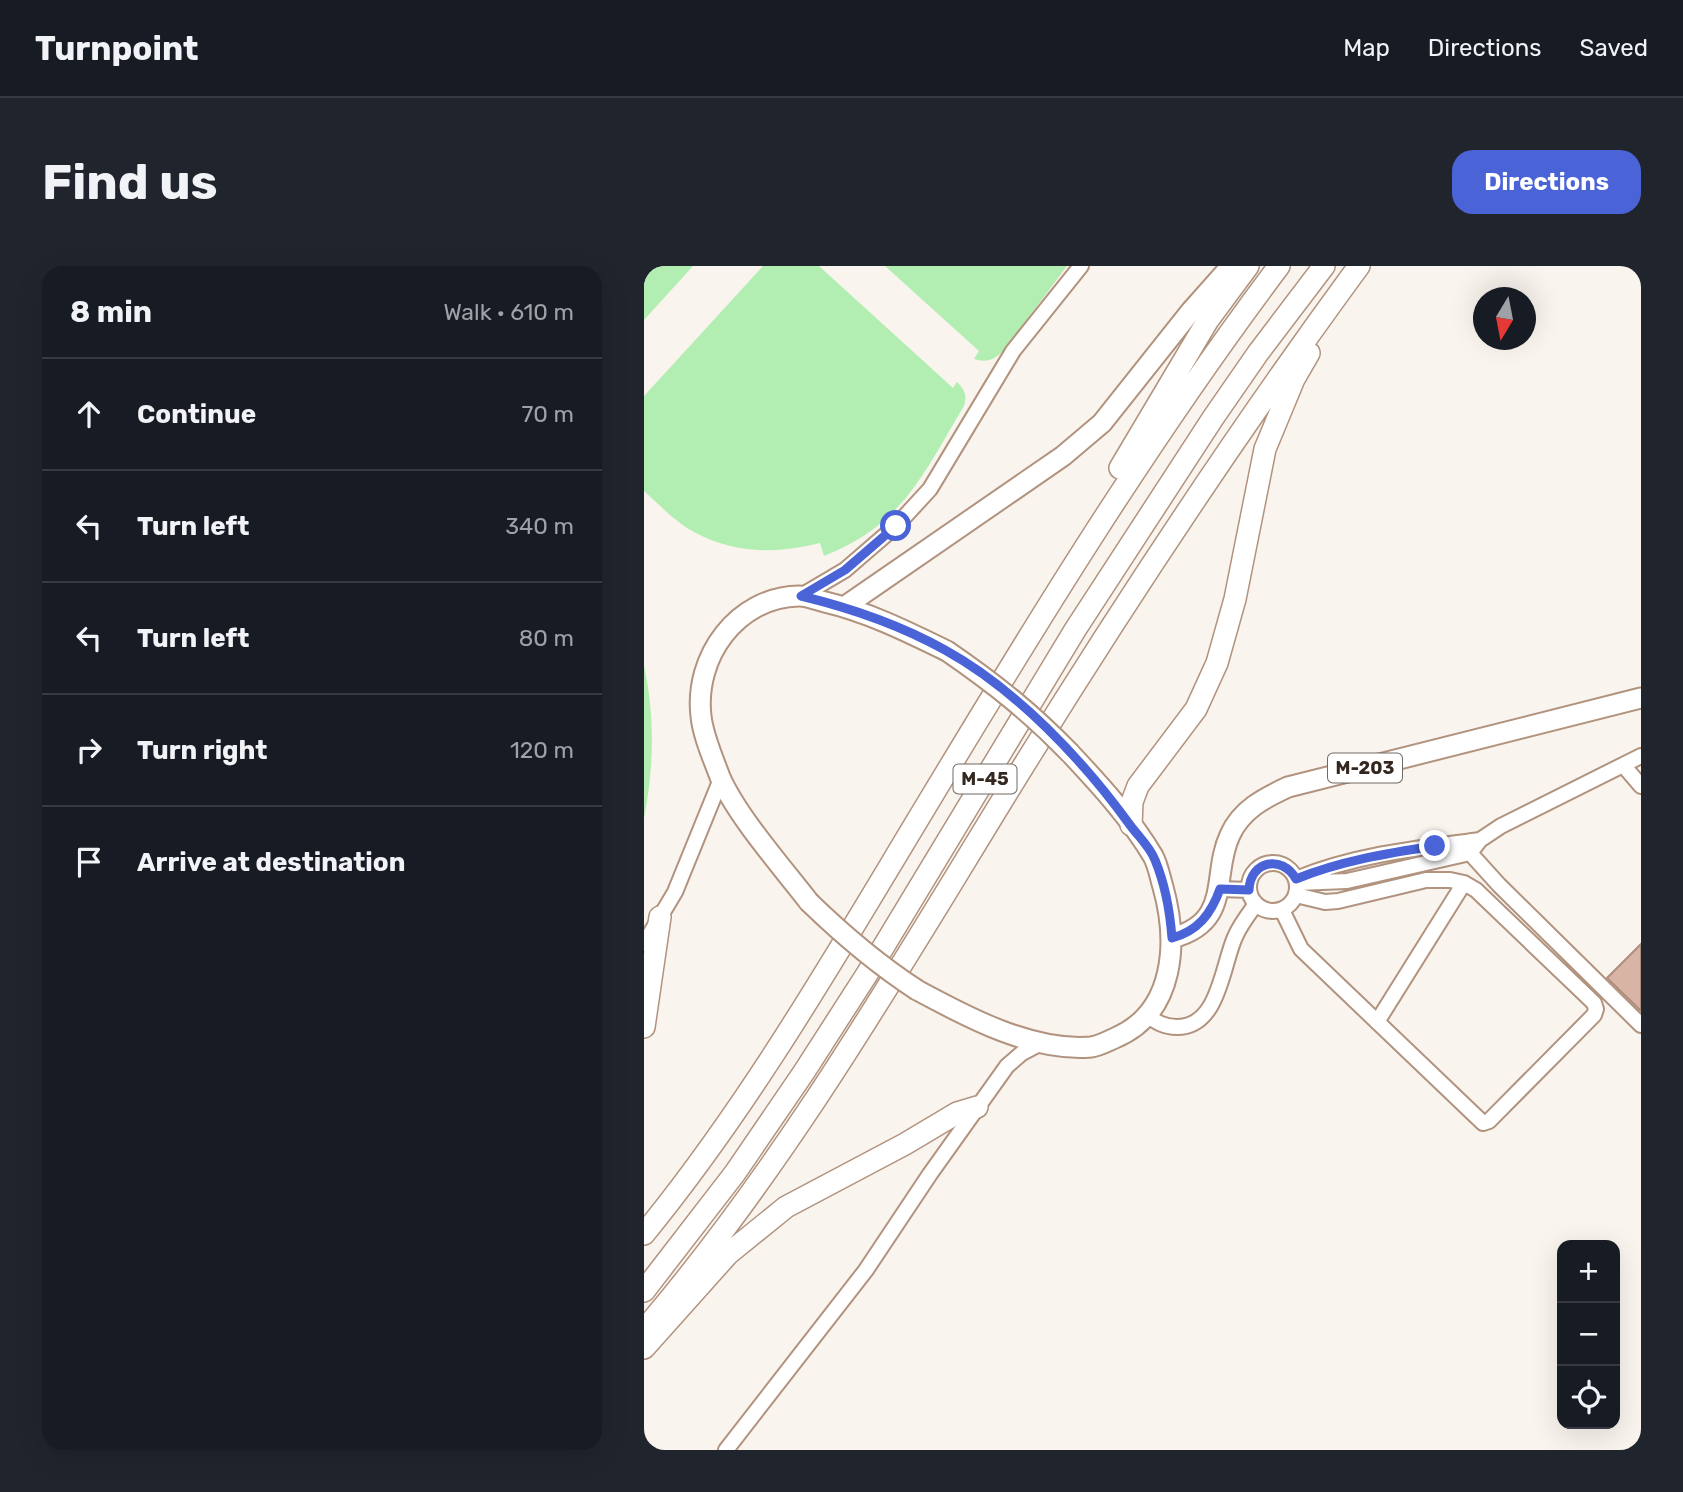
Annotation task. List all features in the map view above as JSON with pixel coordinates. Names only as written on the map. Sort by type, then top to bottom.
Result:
[{"type":"highway","points":[[1042,613],[1166,388],[1208,320],[1248,266]]},
{"type":"highway","name":"M-45","points":[[644,1234],[706,1152],[773,1055],[838,953],[1042,613],[1142,458],[1229,332],[1279,266]]},
{"type":"highway","name":"M-45","points":[[644,1291],[735,1173],[804,1072],[867,974],[1075,630],[1173,478],[1258,353],[1325,266]]},
{"type":"highway","points":[[1173,478],[1359,266]]},
{"type":"highway","points":[[644,1330],[713,1246],[825,1083],[888,987],[1107,631],[1281,371],[1359,266]]},
{"type":"highway","points":[[1130,825],[1132,802],[1138,786],[1196,709],[1217,663],[1235,599],[1265,449],[1278,414],[1294,379],[1315,344],[1369,266]]},
{"type":"highway","points":[[644,1027],[660,917]]},
{"type":"highway","points":[[644,1348],[728,1254],[786,1207],[905,1144],[957,1113],[977,1107]]},
{"type":"main road","points":[[844,607],[1063,456],[1102,423],[1191,311],[1231,266]]},
{"type":"main road","points":[[801,596],[844,607],[909,632],[947,651],[991,681],[1033,715],[1070,753],[1110,797],[1155,858],[1170,914],[1170,967],[1160,997],[1147,1015],[1129,1032],[1094,1047],[1065,1047],[1041,1043],[964,1015],[916,990],[879,965],[809,902],[741,811],[721,779],[701,717],[701,687],[711,652],[732,624],[757,605],[801,596]]},
{"type":"main road","name":"M-203","points":[[1172,938],[1183,935],[1203,920],[1211,910],[1220,889],[1225,851],[1237,823],[1247,811],[1265,798],[1288,787],[1641,698]]},
{"type":"street","points":[[801,596],[845,570],[896,526],[930,489],[1013,351],[1081,266]]},
{"type":"street","points":[[1296,886],[1347,881],[1470,853],[1480,840],[1501,826],[1641,756]]},
{"type":"street","points":[[1623,765],[1641,786]]},
{"type":"street","points":[[644,944],[675,892],[721,779]]},
{"type":"street","points":[[1283,909],[1301,949],[1483,1123],[1489,1121],[1594,1015],[1595,1009],[1594,1003],[1488,900],[1464,883],[1436,879],[1325,902],[1296,886],[1286,867],[1271,863],[1252,875],[1249,890],[1255,904],[1268,911],[1283,909],[1293,901],[1296,886],[1317,870],[1384,854],[1480,840]]},
{"type":"street","points":[[1470,853],[1641,1025]]},
{"type":"street","points":[[1377,1022],[1464,883]]},
{"type":"street","points":[[1220,889],[1249,890]]},
{"type":"street","points":[[1147,1015],[1156,1022],[1178,1027],[1193,1024],[1205,1014],[1212,1004],[1235,938],[1255,904]]},
{"type":"street","points":[[726,1450],[866,1270],[1007,1066],[1021,1053],[1041,1043]]},
{"type":"green space","points":[[644,266],[693,266],[644,320]]},
{"type":"green space","points":[[763,266],[819,266],[953,388],[957,382],[965,393],[964,406],[908,495],[873,529],[824,556],[820,543],[772,550],[725,545],[680,523],[644,491],[644,396]]},
{"type":"green space","points":[[885,266],[1067,266],[1004,350],[994,358],[983,361],[974,359],[979,351]]},
{"type":"green space","points":[[644,665],[652,742],[644,818]]},
{"type":"building","points":[[1641,944],[1641,1011],[1607,978]]},
{"type":"route","points":[[896,526],[845,570],[801,596],[844,607],[909,632],[947,651],[991,681],[1033,715],[1110,797],[1155,858],[1170,914],[1172,938],[1196,928],[1211,910],[1220,889],[1249,890],[1252,875],[1264,865],[1271,863],[1286,867],[1296,879],[1317,870],[1358,860],[1435,846]]}]
